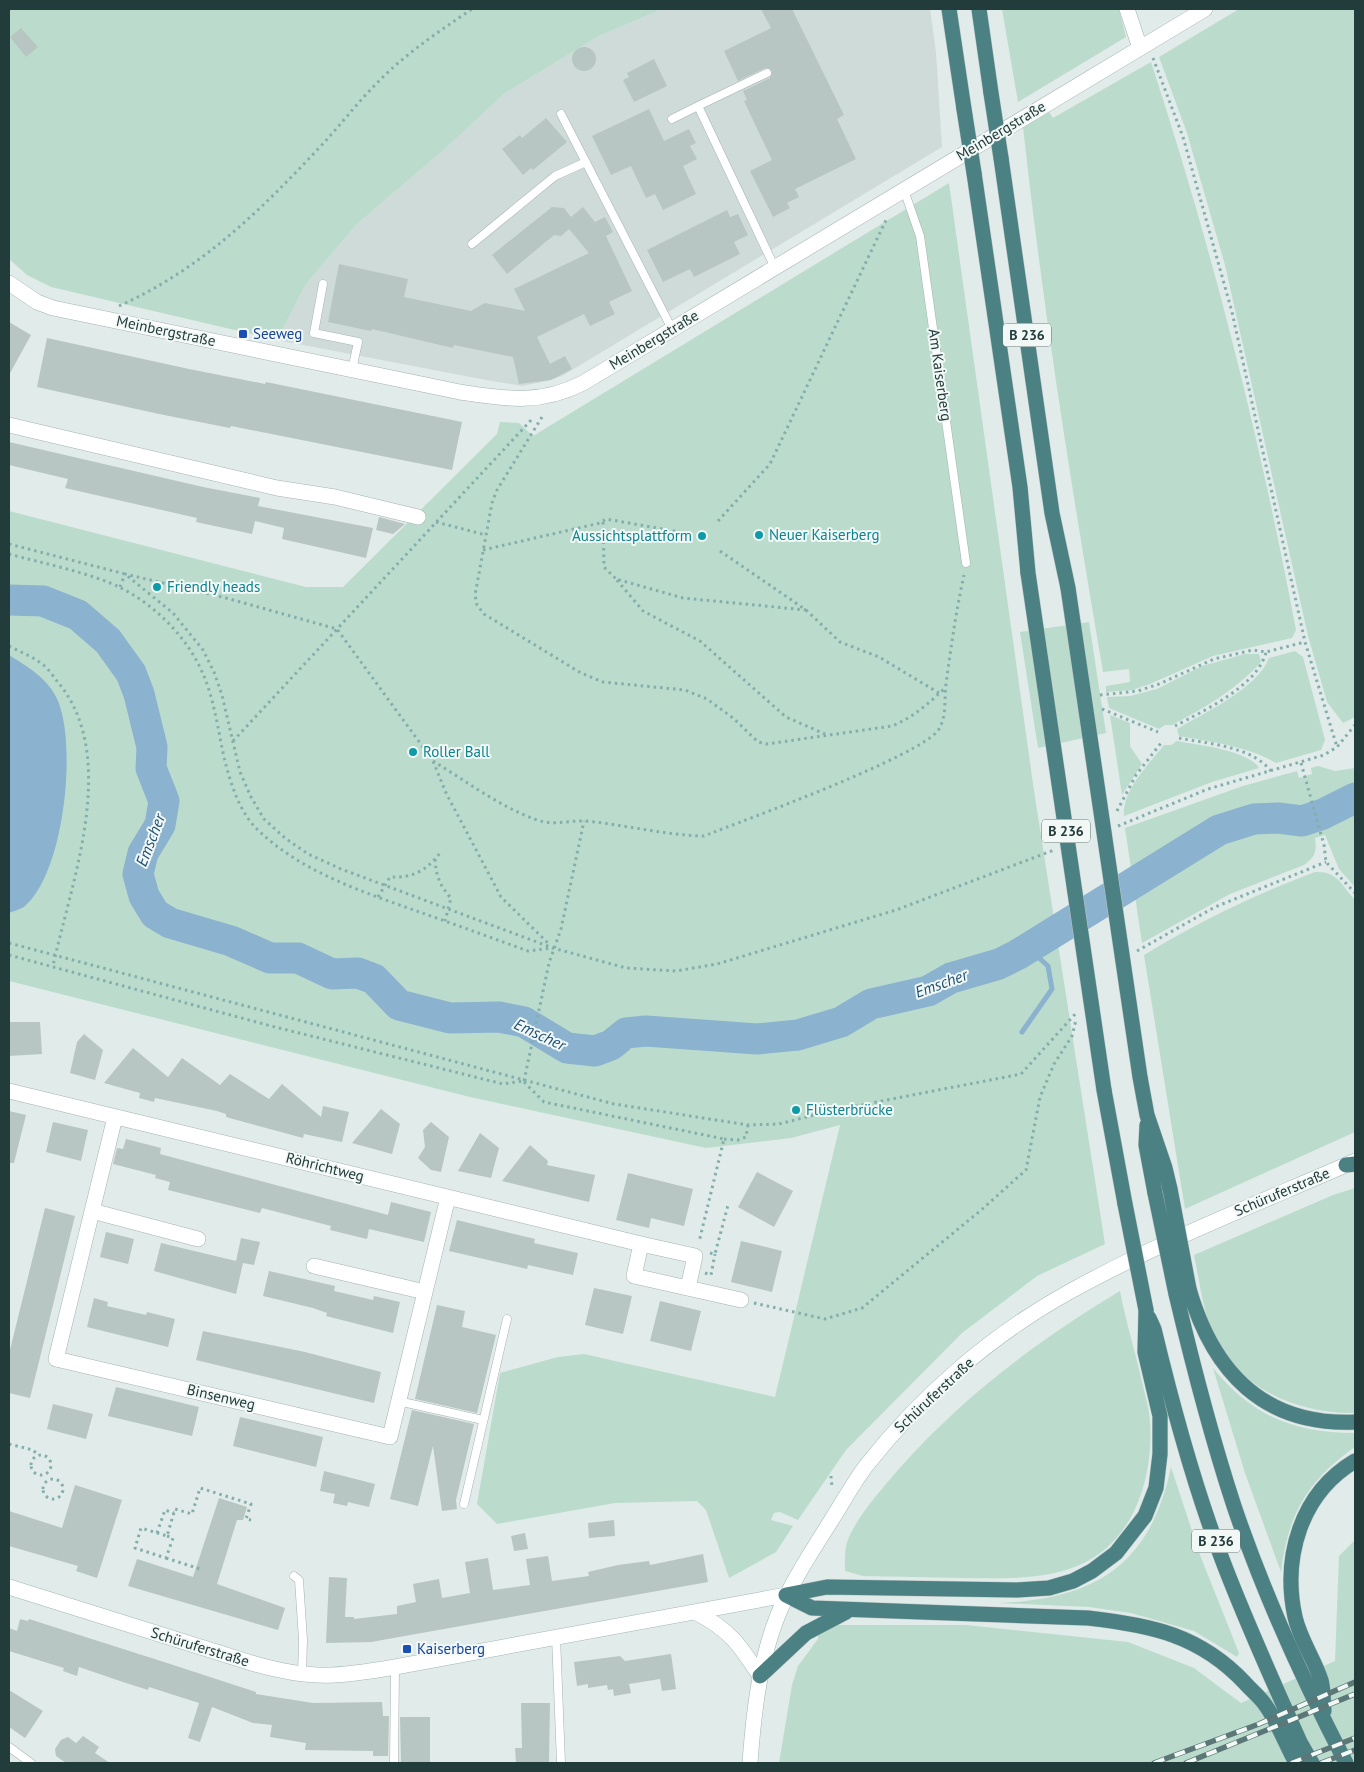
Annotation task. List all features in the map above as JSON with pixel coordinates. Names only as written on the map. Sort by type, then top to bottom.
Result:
[{"type":"highway","name":"B 236","points":[[949,9],[1020,487],[1028,573],[1104,1090],[1146,1310],[1154,1329],[1187,1453],[1218,1549],[1248,1624],[1300,1742],[1312,1763]]},
{"type":"highway","name":"B 236","points":[[979,9],[1052,513],[1068,588],[1147,1115],[1146,1144],[1155,1193],[1182,1292],[1196,1380],[1235,1508],[1276,1615],[1346,1763]]},
{"type":"highway","points":[[1147,1115],[1170,1188],[1182,1292],[1210,1343],[1236,1380],[1251,1394],[1276,1409],[1307,1418],[1355,1422]]},
{"type":"highway","points":[[786,1595],[828,1587],[1017,1590],[1049,1588],[1073,1581],[1092,1571],[1116,1553],[1145,1516],[1156,1488],[1160,1454],[1160,1416],[1145,1352],[1146,1310]]},
{"type":"highway","points":[[1325,1722],[1322,1681],[1295,1618],[1291,1591],[1292,1556],[1298,1531],[1308,1508],[1323,1487],[1342,1469],[1355,1461]]},
{"type":"highway","points":[[786,1595],[812,1608],[1088,1618],[1128,1623],[1180,1636],[1206,1650],[1230,1667],[1266,1705],[1296,1763]]},
{"type":"highway","points":[[760,1676],[806,1633],[822,1622],[849,1610]]},
{"type":"street","points":[[1127,9],[1140,48]]},
{"type":"street","name":"Meinbergstraße","points":[[9,283],[37,302],[53,308],[478,395],[520,400],[536,399],[572,389],[1205,9]]},
{"type":"street","points":[[9,425],[277,488],[335,497],[418,517]]},
{"type":"street","name":"Röhrichtweg","points":[[9,1091],[641,1244],[696,1253]]},
{"type":"street","name":"Binsenweg","points":[[116,1116],[56,1359],[390,1437],[448,1197]]},
{"type":"street","name":"Schüruferstraße","points":[[9,1587],[255,1664],[302,1675],[344,1676],[786,1595],[864,1468],[894,1433],[970,1360],[1020,1322],[1068,1292],[1196,1229],[1352,1163]]},
{"type":"street","points":[[92,1211],[198,1239]]},
{"type":"street","points":[[641,1244],[634,1276],[740,1300]]},
{"type":"street","points":[[688,1288],[696,1253]]},
{"type":"street","points":[[314,1266],[425,1292]]},
{"type":"street","points":[[750,1763],[760,1676],[773,1630],[786,1595]]},
{"type":"street","points":[[695,1612],[716,1623],[734,1638],[760,1676]]},
{"type":"lane","points":[[672,118],[767,73]]},
{"type":"lane","points":[[698,106],[775,268]]},
{"type":"lane","points":[[560,114],[672,329]]},
{"type":"lane","points":[[472,244],[555,176],[586,162]]},
{"type":"lane","name":"Am Kaiserberg","points":[[904,190],[920,236],[966,563]]},
{"type":"lane","points":[[323,284],[314,333],[358,342],[352,370]]},
{"type":"lane","points":[[464,1504],[507,1319]]},
{"type":"lane","points":[[398,1401],[483,1420]]},
{"type":"lane","points":[[294,1576],[299,1580],[303,1640],[302,1675]]},
{"type":"lane","points":[[556,1637],[561,1763]]},
{"type":"lane","points":[[394,1763],[395,1667]]},
{"type":"lane","points":[[9,1747],[31,1763]]},
{"type":"path","points":[[95,316],[148,292],[203,258],[244,225],[319,148],[377,83],[420,44],[472,9]]},
{"type":"path","points":[[1153,57],[1182,137],[1232,312],[1304,642],[1337,747]]},
{"type":"path","points":[[718,521],[770,464],[889,215]]},
{"type":"path","points":[[542,416],[497,490],[486,535],[475,595],[477,605],[484,614],[581,673],[603,682],[685,690],[707,699],[733,718],[758,742],[767,744],[892,726],[909,719],[946,687]]},
{"type":"path","points":[[522,428],[533,418]]},
{"type":"path","points":[[483,550],[602,521],[606,518],[680,532]]},
{"type":"path","points":[[602,521],[604,567],[644,611],[700,641],[786,717],[826,735]]},
{"type":"path","points":[[436,522],[486,535]]},
{"type":"path","points":[[9,544],[226,598],[337,629],[433,761],[446,793],[501,897],[552,948]]},
{"type":"path","points":[[720,551],[806,610],[840,642],[879,657],[939,693]]},
{"type":"path","points":[[9,554],[120,587],[145,602],[173,629],[191,651],[203,673],[212,697],[222,747],[236,796],[254,826],[292,857],[378,897],[528,951],[552,948]]},
{"type":"path","points":[[433,761],[494,799],[537,820],[559,824],[584,821],[677,836],[704,836],[879,765],[916,746],[939,730],[945,714],[946,687],[955,619],[966,563]]},
{"type":"path","points":[[120,587],[125,574]]},
{"type":"path","points":[[125,574],[174,613],[203,650],[222,695],[240,772],[251,797],[264,818],[285,838],[308,854],[384,886],[449,908],[552,948],[626,968],[676,971],[718,964],[896,910],[1061,848]]},
{"type":"path","points":[[616,579],[683,598],[806,610]]},
{"type":"path","points":[[233,742],[337,629]]},
{"type":"path","points":[[1100,695],[1138,691],[1159,684],[1214,659],[1253,650],[1266,652],[1304,642]]},
{"type":"path","points":[[9,646],[43,664],[67,692],[82,724],[88,768],[86,818],[81,851],[53,966]]},
{"type":"path","points":[[1175,726],[1236,690],[1254,675],[1264,662],[1266,652]]},
{"type":"path","points":[[1102,709],[1158,732]]},
{"type":"path","points":[[1114,827],[1208,789],[1324,755],[1337,747],[1355,725]]},
{"type":"path","points":[[1178,738],[1245,753],[1262,760],[1271,771]]},
{"type":"path","points":[[1115,815],[1136,775],[1161,742]]},
{"type":"path","points":[[1302,763],[1324,845],[1326,862],[1355,893]]},
{"type":"path","points":[[524,1081],[552,948],[561,929],[584,821]]},
{"type":"path","points":[[378,897],[390,877],[415,875],[429,867],[440,853]]},
{"type":"path","points":[[435,859],[436,876],[443,889],[451,898],[445,921]]},
{"type":"path","points":[[1135,952],[1215,906],[1326,862]]},
{"type":"path","points":[[9,943],[614,1104],[748,1125],[779,1124],[830,1111],[1021,1074],[1081,1006]]},
{"type":"path","points":[[9,955],[271,1026],[503,1084],[524,1081]]},
{"type":"path","points":[[740,1300],[825,1319],[846,1314],[862,1308],[980,1211],[1026,1170],[1040,1097],[1054,1064],[1076,1028],[1077,1012]]},
{"type":"path","points":[[524,1081],[544,1102],[724,1139],[738,1140],[746,1137],[748,1125]]},
{"type":"path","points":[[724,1139],[696,1253],[715,1254],[728,1204]]},
{"type":"path","points":[[9,1444],[33,1450],[38,1455],[45,1455],[51,1463],[50,1470],[45,1475],[38,1475],[31,1468],[31,1462],[38,1455]]},
{"type":"path","points":[[45,1475],[48,1480]]},
{"type":"path","points":[[55,1479],[61,1482],[64,1489],[59,1498],[52,1500],[44,1494],[42,1487],[48,1480],[55,1479]]},
{"type":"path","points":[[167,1536],[175,1509],[192,1514],[200,1488],[251,1504],[246,1519],[251,1520]]},
{"type":"path","points":[[157,1533],[165,1510],[174,1513]]},
{"type":"path","points":[[166,1558],[173,1538],[141,1528],[135,1548],[200,1569]]},
{"type":"shaded area","points":[[662,9],[930,9],[936,52],[942,147],[562,376],[547,381],[522,386],[277,340],[306,284],[357,224],[447,147],[504,94],[597,37]]},
{"type":"green space","points":[[9,9],[662,9],[597,37],[504,94],[447,147],[357,224],[306,284],[277,340],[51,287],[27,275],[9,259]]},
{"type":"green space","points":[[1002,9],[1119,9],[1126,37],[1018,102]]},
{"type":"green space","points":[[1239,9],[1355,9],[1355,717],[1343,723],[1327,702],[1308,636],[1225,265],[1187,133],[1159,57]]},
{"type":"green space","points":[[1151,62],[1194,202],[1233,344],[1267,486],[1296,630],[1292,638],[1213,656],[1132,690],[1106,692],[1106,686],[1130,682],[1129,669],[1103,672],[1059,400],[1023,127],[1049,112],[1053,118]]},
{"type":"green space","points":[[949,183],[1034,791],[1105,1244],[1037,1276],[962,1333],[846,1450],[798,1520],[780,1512],[774,1513],[771,1520],[793,1526],[776,1552],[729,1578],[706,1510],[697,1501],[615,1503],[497,1524],[477,1504],[500,1373],[558,1357],[584,1354],[775,1397],[840,1125],[791,1138],[706,1148],[470,1097],[9,981],[9,511],[306,587],[343,587],[497,434],[500,422],[519,423],[533,436]]},
{"type":"green space","points":[[1089,622],[1106,733],[1038,748],[1020,632]]},
{"type":"green space","points":[[1295,651],[1303,657],[1325,740],[1321,750],[1276,763],[1253,752],[1179,736],[1177,729],[1229,699],[1242,689],[1263,669],[1269,658]]},
{"type":"green space","points":[[1245,654],[1259,654],[1261,662],[1230,690],[1172,725],[1165,725],[1159,729],[1109,708],[1107,697],[1130,696],[1157,689],[1202,666]]},
{"type":"green space","points":[[1110,715],[1130,723],[1130,746],[1142,764],[1122,795]]},
{"type":"green space","points":[[1177,741],[1233,753],[1253,762],[1259,768],[1212,782],[1124,816],[1127,797],[1144,769],[1164,745],[1171,745]]},
{"type":"green space","points":[[1318,766],[1335,771],[1355,768],[1355,887],[1339,869],[1325,835],[1315,838],[1316,847],[1314,854],[1304,865],[1230,894],[1142,943],[1125,828],[1243,786],[1297,771],[1299,778],[1312,774],[1311,768]]},
{"type":"green space","points":[[1315,872],[1323,872],[1334,876],[1355,900],[1355,1132],[1185,1209],[1144,955],[1228,909]]},
{"type":"green space","points":[[1355,1188],[1355,1413],[1332,1412],[1288,1402],[1250,1380],[1234,1365],[1220,1347],[1207,1318],[1194,1255],[1333,1195]]},
{"type":"green space","points":[[1120,1291],[1150,1419],[1150,1445],[1146,1478],[1135,1509],[1121,1533],[1103,1551],[1084,1563],[1062,1571],[1038,1576],[962,1578],[863,1576],[845,1571],[847,1541],[859,1519],[871,1502],[923,1443],[974,1394],[1030,1350]]},
{"type":"green space","points":[[1213,1368],[1243,1398],[1259,1410],[1276,1418],[1313,1430],[1355,1433],[1355,1447],[1325,1472],[1303,1500],[1289,1533],[1281,1572],[1245,1473]]},
{"type":"green space","points":[[1171,1467],[1200,1555],[1239,1653],[1237,1657],[1194,1631],[1131,1613],[1089,1607],[998,1603],[1032,1600],[1063,1594],[1090,1584],[1113,1571],[1133,1552],[1149,1529],[1162,1501]]},
{"type":"green space","points":[[1355,1540],[1355,1763],[779,1763],[792,1685],[798,1666],[818,1639],[818,1635],[836,1625],[966,1625],[1128,1642],[1194,1668],[1241,1703],[1335,1661],[1339,1556]]},
{"type":"water","points":[[9,655],[44,680],[58,701],[64,722],[66,777],[58,838],[50,865],[39,888],[26,905],[9,913]]},
{"type":"building","points":[[761,9],[792,9],[844,115],[837,119],[856,159],[795,189],[799,197],[787,203],[790,208],[773,217],[750,171],[772,160],[744,101],[747,100],[743,91],[770,78],[772,71],[765,68],[738,81],[724,51],[771,28]]},
{"type":"building","points":[[21,28],[38,47],[26,57],[10,37]]},
{"type":"building","points":[[584,47],[593,50],[596,59],[593,68],[584,71],[575,68],[572,59],[575,50]]},
{"type":"building","points":[[654,59],[667,86],[634,102],[623,80],[629,77],[627,73]]},
{"type":"building","points":[[649,109],[664,141],[689,129],[696,143],[690,146],[697,159],[683,166],[696,194],[663,210],[655,194],[646,198],[631,166],[611,175],[592,136]]},
{"type":"building","points":[[546,118],[567,142],[533,170],[531,168],[523,175],[502,149],[520,135],[522,138]]},
{"type":"building","points":[[552,207],[564,208],[571,217],[583,207],[595,222],[605,217],[613,232],[606,236],[632,291],[609,302],[615,314],[590,326],[584,314],[537,337],[550,364],[565,356],[572,369],[551,380],[519,384],[513,357],[454,345],[453,348],[372,329],[371,331],[328,322],[339,264],[408,279],[404,297],[471,311],[485,303],[525,311],[514,289],[589,253],[569,229],[561,236],[554,235],[507,274],[492,255]]},
{"type":"building","points":[[727,210],[730,217],[738,214],[748,235],[734,242],[740,254],[694,277],[690,269],[663,282],[647,250]]},
{"type":"building","points":[[9,322],[31,335],[9,375]]},
{"type":"building","points":[[47,338],[189,369],[265,384],[266,382],[462,422],[452,470],[231,426],[230,428],[159,414],[37,387]]},
{"type":"building","points":[[9,442],[203,487],[260,498],[258,506],[373,528],[366,558],[282,539],[284,528],[255,521],[252,534],[196,522],[197,518],[65,488],[68,479],[9,465]]},
{"type":"building","points":[[379,517],[405,524],[393,534],[376,530]]},
{"type":"building","points":[[9,1022],[40,1022],[42,1054],[9,1056]]},
{"type":"building","points":[[84,1034],[103,1050],[95,1080],[70,1073],[77,1042]]},
{"type":"building","points":[[133,1048],[168,1077],[182,1058],[220,1085],[230,1074],[269,1099],[282,1084],[321,1117],[323,1106],[349,1112],[342,1142],[304,1134],[303,1138],[226,1117],[226,1114],[217,1111],[155,1098],[154,1102],[139,1098],[140,1093],[104,1083]]},
{"type":"building","points":[[381,1109],[400,1124],[392,1154],[352,1143]]},
{"type":"building","points":[[9,1111],[26,1115],[14,1163],[9,1163]]},
{"type":"building","points":[[53,1122],[88,1130],[81,1161],[46,1152]]},
{"type":"building","points":[[431,1122],[449,1137],[441,1172],[431,1170],[418,1158],[425,1147],[423,1130]]},
{"type":"building","points":[[480,1133],[499,1148],[491,1178],[458,1171]]},
{"type":"building","points":[[126,1139],[161,1148],[160,1154],[388,1215],[391,1202],[431,1212],[424,1242],[369,1229],[367,1239],[330,1230],[331,1226],[262,1208],[260,1213],[168,1190],[170,1182],[155,1178],[156,1175],[113,1164],[117,1148],[123,1149]]},
{"type":"building","points":[[530,1145],[548,1161],[547,1165],[595,1175],[589,1202],[502,1181]]},
{"type":"building","points":[[757,1172],[793,1191],[774,1227],[738,1207]]},
{"type":"building","points":[[628,1173],[693,1189],[684,1226],[651,1218],[649,1228],[616,1220]]},
{"type":"building","points":[[45,1208],[75,1216],[30,1398],[9,1393],[9,1354]]},
{"type":"building","points":[[457,1220],[535,1239],[534,1243],[578,1253],[573,1275],[528,1265],[527,1269],[449,1251]]},
{"type":"building","points":[[106,1232],[134,1239],[128,1264],[100,1257]]},
{"type":"building","points":[[241,1238],[260,1242],[254,1265],[243,1263],[236,1294],[154,1271],[161,1243],[236,1261]]},
{"type":"building","points":[[741,1241],[782,1251],[772,1292],[731,1282]]},
{"type":"building","points":[[269,1271],[335,1286],[334,1291],[373,1300],[374,1296],[400,1302],[393,1333],[326,1316],[327,1313],[313,1308],[263,1296]]},
{"type":"building","points":[[594,1288],[632,1296],[623,1334],[585,1325]]},
{"type":"building","points":[[94,1298],[108,1302],[107,1306],[146,1315],[147,1312],[175,1319],[168,1347],[87,1327]]},
{"type":"building","points":[[660,1301],[701,1311],[691,1351],[650,1341]]},
{"type":"building","points":[[437,1305],[465,1311],[462,1327],[496,1335],[477,1413],[415,1399]]},
{"type":"building","points":[[203,1331],[305,1352],[381,1372],[374,1403],[196,1360]]},
{"type":"building","points":[[116,1387],[199,1407],[192,1436],[108,1416]]},
{"type":"building","points":[[53,1404],[93,1414],[86,1439],[47,1429]]},
{"type":"building","points":[[412,1410],[474,1424],[456,1500],[457,1509],[442,1511],[433,1446],[418,1506],[390,1499]]},
{"type":"building","points":[[240,1417],[323,1437],[316,1467],[233,1446]]},
{"type":"building","points":[[324,1471],[375,1484],[369,1507],[348,1502],[347,1506],[333,1503],[335,1494],[320,1491]]},
{"type":"building","points":[[75,1485],[122,1500],[97,1578],[76,1571],[78,1566],[9,1546],[9,1511],[62,1528]]},
{"type":"building","points":[[219,1498],[247,1507],[243,1520],[237,1520],[217,1584],[285,1608],[278,1630],[128,1586],[137,1559],[193,1577]]},
{"type":"building","points":[[614,1520],[615,1536],[589,1538],[588,1523]]},
{"type":"building","points":[[525,1533],[528,1549],[514,1551],[511,1536]]},
{"type":"building","points":[[703,1554],[708,1582],[371,1642],[326,1643],[329,1577],[347,1578],[345,1617],[354,1617],[354,1619],[397,1614],[397,1606],[416,1602],[413,1584],[439,1579],[442,1598],[470,1593],[465,1562],[488,1558],[493,1590],[530,1585],[526,1559],[548,1556],[552,1581],[589,1576],[588,1572],[618,1565],[649,1561],[650,1565]]},
{"type":"building","points":[[20,1619],[28,1621],[29,1619],[256,1692],[256,1694],[313,1703],[382,1702],[383,1716],[389,1716],[388,1756],[373,1756],[373,1751],[305,1750],[306,1743],[270,1737],[272,1725],[253,1723],[212,1707],[200,1742],[188,1738],[199,1703],[149,1687],[148,1690],[79,1667],[77,1676],[63,1671],[64,1668],[9,1651],[9,1628],[17,1631]]},
{"type":"building","points":[[671,1654],[676,1689],[662,1691],[660,1679],[629,1684],[631,1693],[614,1696],[613,1689],[608,1690],[607,1685],[588,1688],[588,1684],[577,1686],[574,1662],[620,1656],[625,1661]]},
{"type":"building","points":[[9,1690],[43,1711],[25,1738],[9,1727]]},
{"type":"building","points":[[521,1703],[550,1703],[549,1763],[516,1763],[515,1748],[522,1748]]},
{"type":"building","points":[[400,1717],[430,1717],[430,1763],[401,1762]]},
{"type":"building","points":[[83,1736],[99,1747],[95,1753],[110,1763],[66,1763],[56,1756],[55,1749],[61,1740],[68,1737],[76,1743]]},
{"type":"waterway","name":"Emscher","points":[[9,600],[43,601],[78,615],[108,641],[131,673],[139,694],[152,747],[151,768],[164,801],[160,825],[143,853],[138,874],[144,896],[155,914],[170,923],[231,941],[270,958],[298,958],[332,974],[358,973],[374,979],[399,1005],[450,1018],[499,1017],[524,1022],[567,1048],[595,1051],[611,1045],[626,1033],[646,1031],[757,1039],[798,1035],[841,1022],[871,1004],[928,991],[951,978],[999,964],[1017,955],[1219,830],[1254,819],[1278,818],[1302,821],[1323,814],[1355,798]]},
{"type":"waterway","points":[[1022,1032],[1052,989],[1048,966],[1028,948]]},
{"type":"railway","points":[[1154,1763],[1259,1724],[1355,1682]]},
{"type":"railway","points":[[1186,1763],[1355,1694]]},
{"type":"railway","points":[[1291,1763],[1355,1738]]},
{"type":"railway","points":[[1321,1763],[1355,1750]]},
{"type":"place","name":"Seeweg","points":[[243,334]]},
{"type":"place","name":"Neuer Kaiserberg","points":[[759,535]]},
{"type":"place","name":"Aussichtsplattform","points":[[702,536]]},
{"type":"place","name":"Friendly heads","points":[[157,587]]},
{"type":"place","name":"Roller Ball","points":[[413,752]]},
{"type":"place","name":"Flüsterbrücke","points":[[796,1110]]},
{"type":"place","name":"Kaiserberg","points":[[407,1649]]}]
